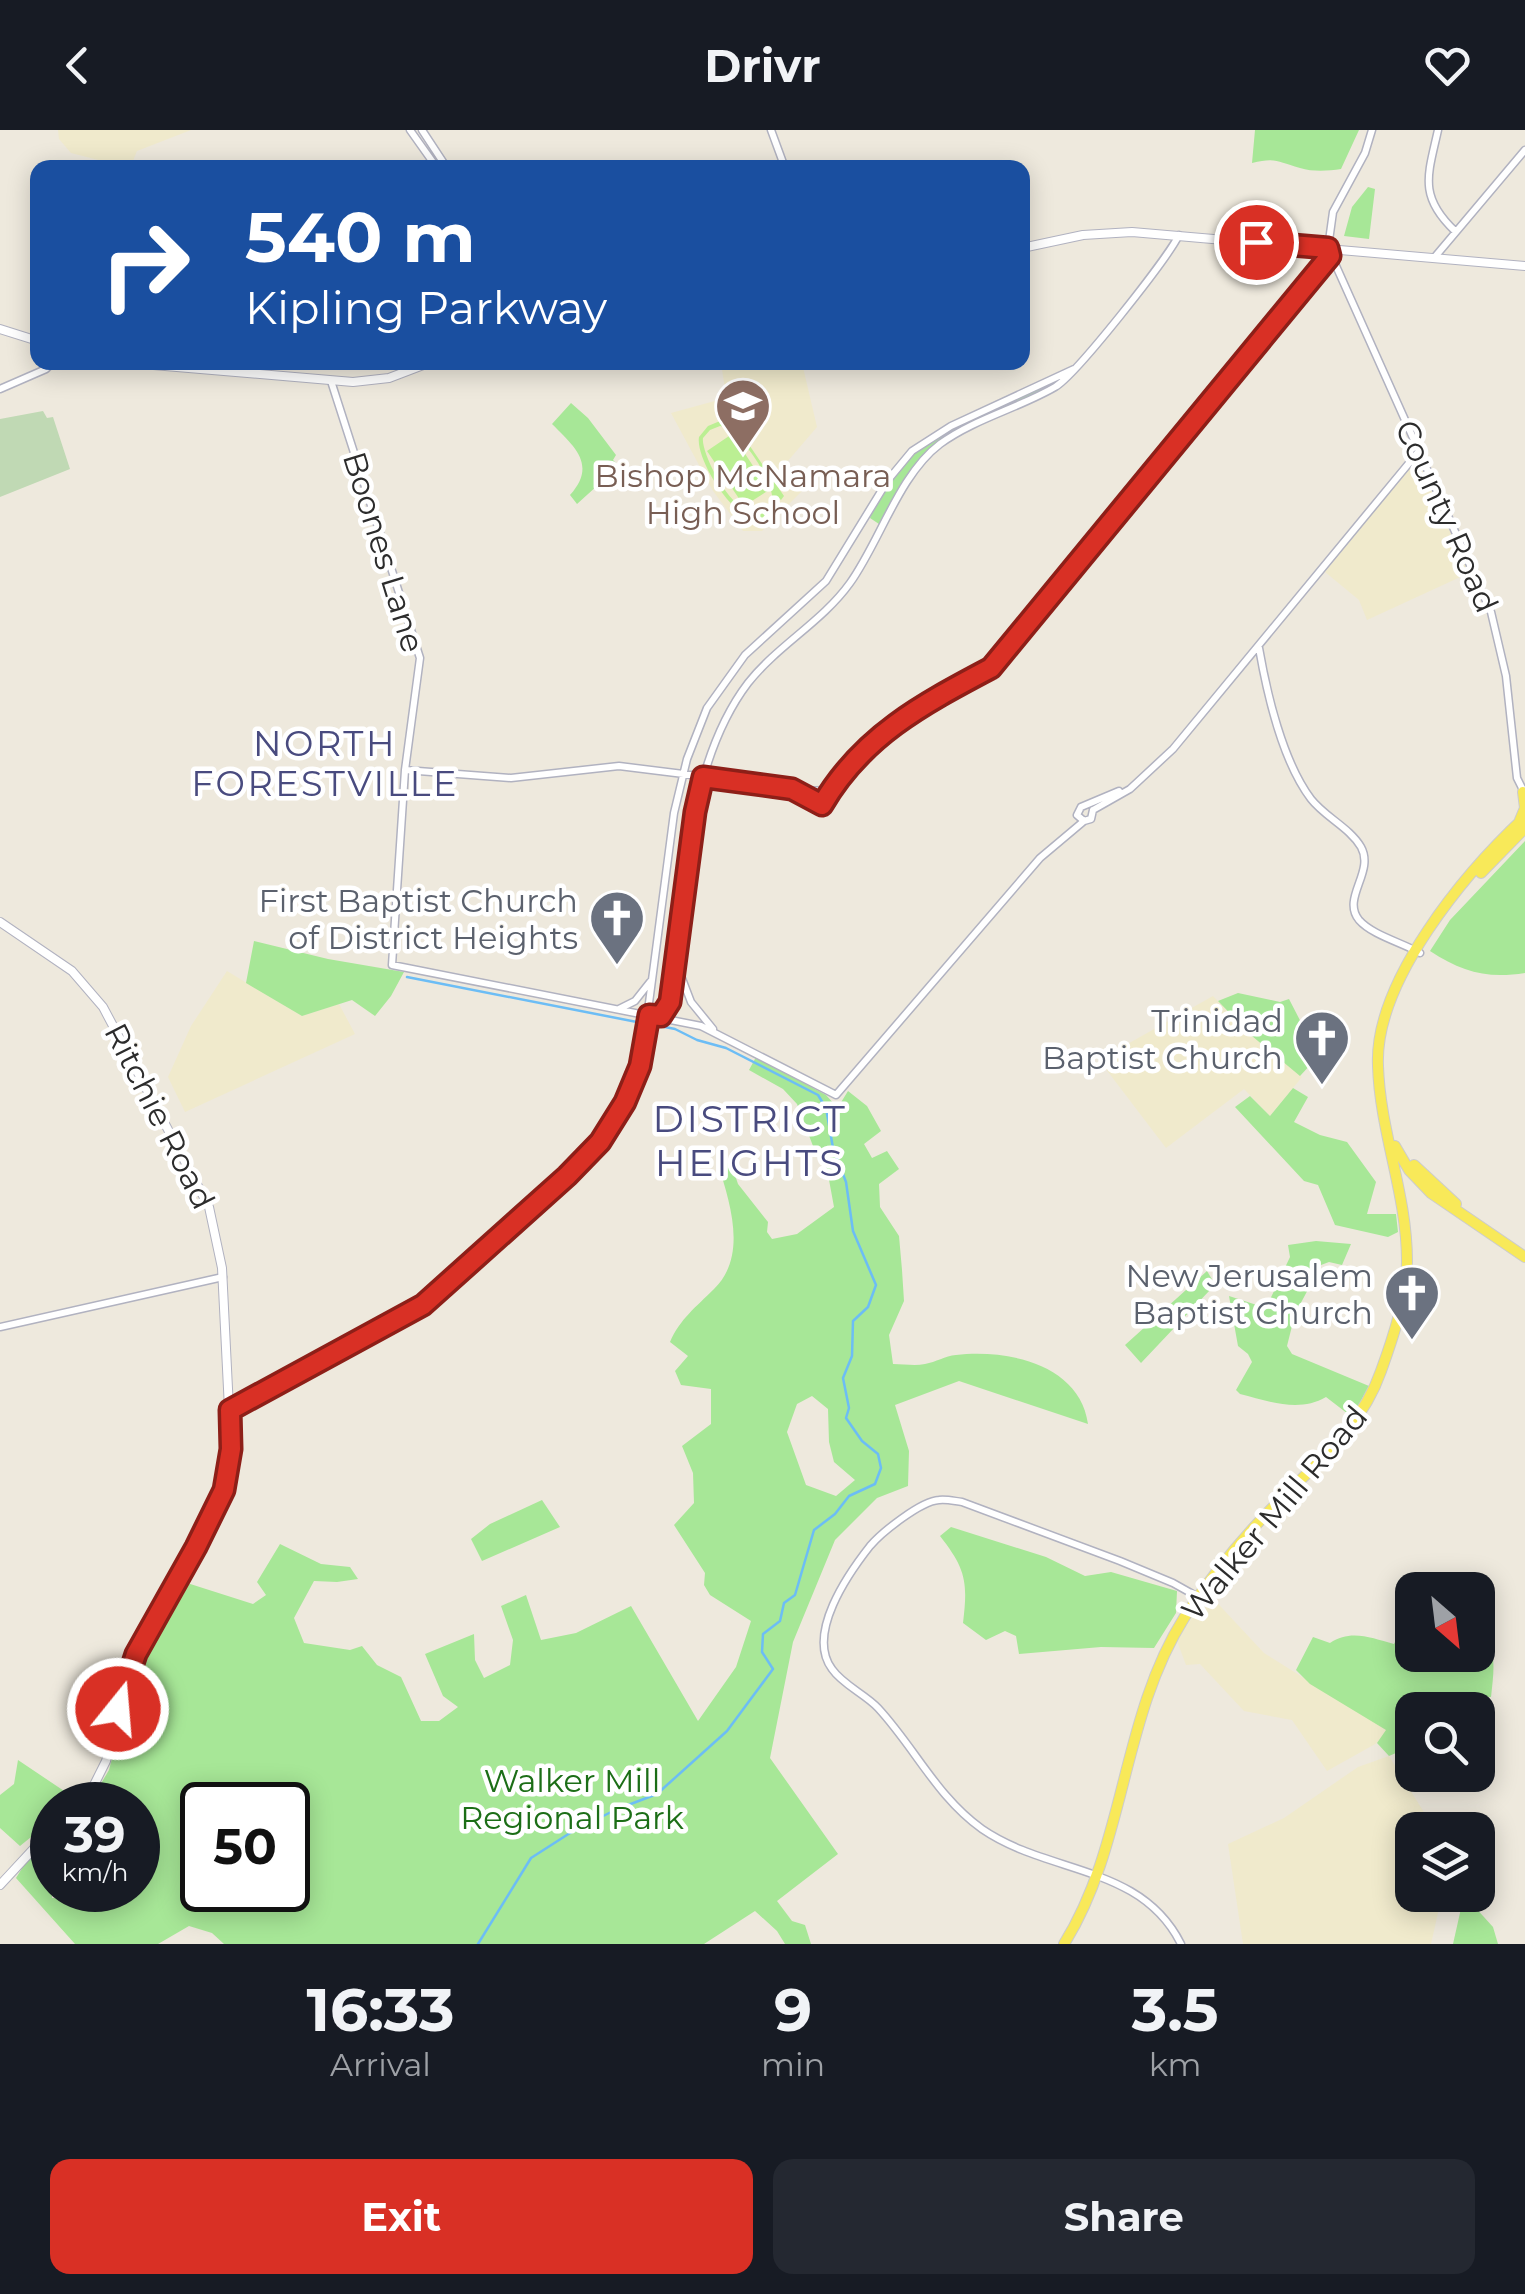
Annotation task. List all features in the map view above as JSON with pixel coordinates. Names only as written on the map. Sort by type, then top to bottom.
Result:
[{"type":"main road","points":[[1030,246],[1102,233],[1180,235],[1329,252],[1525,266]]},
{"type":"main road","points":[[0,329],[30,338]]},
{"type":"main road","points":[[208,370],[331,381],[383,380],[410,370]]},
{"type":"main road","points":[[1523,826],[1524,793]]},
{"type":"main road","name":"Walker Mill Road","points":[[1064,1944],[1097,1877],[1147,1693],[1170,1643],[1198,1598],[1263,1518],[1348,1431],[1370,1397],[1384,1362],[1406,1278],[1406,1235],[1378,1064],[1387,1017],[1401,976],[1417,952],[1523,826]]},
{"type":"main road","name":"Ritchie Road","points":[[0,922],[72,971],[104,1007],[205,1200],[218,1238],[223,1277],[231,1449],[224,1490],[136,1654],[106,1762],[95,1782]]},
{"type":"main road","points":[[1385,1119],[1419,1180],[1467,1215]]},
{"type":"main road","points":[[1399,1186],[1403,1175],[1412,1168]]},
{"type":"main road","points":[[1412,1168],[1525,1257]]},
{"type":"main road","points":[[1399,1186],[1419,1180]]},
{"type":"main road","points":[[0,1885],[30,1853]]},
{"type":"street","points":[[410,130],[431,160]]},
{"type":"street","points":[[422,130],[442,160]]},
{"type":"street","points":[[772,130],[782,160]]},
{"type":"street","points":[[799,791],[822,805],[866,746],[896,721],[991,668],[1329,252],[1333,212],[1365,152],[1372,130]]},
{"type":"street","points":[[1438,130],[1428,196],[1434,210],[1455,231]]},
{"type":"street","points":[[1434,258],[1525,150]]},
{"type":"street","points":[[660,1017],[669,1007],[703,777],[718,733],[745,688],[777,650],[844,591],[927,456],[949,438],[1056,387],[1180,235]]},
{"type":"street","name":"County Road","points":[[1329,252],[1494,622],[1512,714],[1517,778],[1524,793]]},
{"type":"street","points":[[230,1410],[423,1305],[600,1142],[625,1102],[640,1066],[674,813],[683,774],[707,708],[763,637],[826,582],[902,461],[932,436],[1074,369]]},
{"type":"street","points":[[0,388],[44,370]]},
{"type":"street","name":"Boones Lane","points":[[331,381],[418,649],[419,676],[404,770],[392,965],[620,1009]]},
{"type":"street","points":[[1084,821],[1077,811],[1138,782],[1173,749],[1419,451]]},
{"type":"street","points":[[1259,646],[1296,777],[1321,811],[1352,835],[1362,850],[1366,865],[1354,900],[1357,916],[1367,926],[1417,952]]},
{"type":"street","points":[[1246,662],[1263,666]]},
{"type":"street","points":[[404,770],[511,778],[619,766],[799,791],[830,790]]},
{"type":"street","points":[[620,1009],[714,1030],[836,1095],[1018,882],[1055,844],[1091,819],[1089,808]]},
{"type":"street","points":[[676,958],[686,994],[714,1030]]},
{"type":"street","points":[[620,1009],[642,994],[654,972]]},
{"type":"street","points":[[0,1327],[223,1277]]},
{"type":"street","points":[[1180,1944],[1152,1903],[1124,1886],[999,1839],[944,1796],[876,1706],[830,1667],[824,1648],[831,1608],[876,1539],[926,1503],[938,1500],[962,1502],[1096,1552],[1173,1583],[1198,1598]]},
{"type":"shaded area","points":[[58,130],[191,130],[137,151],[133,160],[99,160],[71,153],[59,139]]},
{"type":"shaded area","name":"Bishop McNamara High School","points":[[722,370],[804,370],[817,427],[781,469],[804,489],[762,531],[743,531],[713,491],[671,413],[722,399]]},
{"type":"shaded area","points":[[1413,463],[1419,463],[1469,573],[1367,620],[1359,600],[1325,572]]},
{"type":"shaded area","points":[[227,971],[302,1016],[339,1004],[355,1034],[185,1112],[168,1077],[191,1026]]},
{"type":"shaded area","points":[[1213,996],[1252,1036],[1302,1077],[1270,1116],[1244,1089],[1166,1148],[1099,1060]]},
{"type":"shaded area","points":[[1208,1593],[1264,1653],[1387,1730],[1377,1743],[1327,1771],[1292,1720],[1244,1711],[1200,1664],[1186,1665],[1177,1641]]},
{"type":"shaded area","points":[[1389,1756],[1395,1766],[1395,1792],[1411,1792],[1424,1812],[1395,1812],[1395,1912],[1438,1912],[1431,1944],[1243,1944],[1228,1844],[1284,1818],[1358,1767]]},
{"type":"green space","points":[[1255,130],[1359,130],[1341,169],[1320,171],[1272,160],[1252,163]]},
{"type":"green space","points":[[1368,187],[1375,189],[1369,239],[1344,236],[1352,207]]},
{"type":"green space","points":[[1065,375],[1054,384],[945,436],[912,468],[882,522],[870,518],[883,489],[901,465],[924,445],[979,413]]},
{"type":"green space","points":[[571,403],[588,418],[616,455],[613,460],[619,466],[577,504],[570,495],[582,474],[580,457],[552,424]]},
{"type":"green space","points":[[43,411],[47,418],[53,417],[70,469],[0,497],[0,419]]},
{"type":"green space","points":[[720,421],[739,430],[784,496],[781,500],[778,497],[770,515],[758,520],[745,515],[718,486],[700,451],[699,437],[708,426]],"holes":[[[720,426],[747,447],[769,484],[772,504],[761,513],[749,512],[738,504],[726,492],[709,461],[703,438]]]},
{"type":"green space","points":[[732,434],[769,490],[744,506],[707,451]]},
{"type":"green space","points":[[1525,841],[1525,973],[1475,972],[1430,951],[1450,920]]},
{"type":"green space","points":[[254,941],[404,972],[375,1016],[352,1000],[302,1016],[246,983]]},
{"type":"green space","points":[[1238,993],[1280,1002],[1289,999],[1305,1030],[1325,1049],[1300,1076],[1218,1001]]},
{"type":"green space","name":"Walker Mill Regional Park","points":[[756,1057],[826,1095],[835,1105],[848,1091],[867,1106],[881,1131],[864,1144],[872,1158],[887,1151],[899,1169],[879,1184],[880,1207],[899,1236],[902,1270],[904,1301],[889,1335],[893,1364],[921,1365],[976,1354],[1018,1358],[1056,1374],[1071,1387],[1088,1424],[959,1381],[895,1405],[909,1451],[908,1486],[877,1498],[835,1540],[793,1642],[770,1758],[838,1854],[777,1901],[792,1921],[805,1925],[811,1944],[785,1944],[755,1911],[704,1944],[224,1944],[212,1933],[189,1926],[158,1944],[75,1944],[46,1912],[160,1912],[160,1782],[102,1782],[109,1770],[134,1673],[152,1634],[184,1582],[253,1604],[266,1595],[257,1582],[280,1544],[321,1564],[350,1567],[358,1579],[314,1581],[294,1618],[304,1643],[350,1650],[362,1646],[377,1665],[401,1677],[421,1721],[439,1721],[458,1707],[443,1696],[425,1654],[474,1634],[475,1660],[484,1678],[510,1665],[513,1640],[501,1606],[526,1595],[541,1640],[576,1633],[631,1606],[698,1721],[736,1667],[751,1621],[710,1595],[704,1585],[705,1573],[674,1525],[694,1503],[693,1473],[682,1446],[711,1424],[711,1389],[681,1385],[675,1371],[688,1356],[670,1342],[684,1320],[724,1276],[731,1261],[733,1229],[718,1164],[731,1163],[738,1184],[768,1222],[767,1232],[772,1239],[797,1234],[834,1207],[827,1169],[813,1146],[797,1104],[783,1089],[749,1070]],"holes":[[[812,1396],[828,1409],[834,1462],[855,1480],[836,1496],[806,1485],[787,1432],[797,1404]]]},
{"type":"green space","points":[[1293,1088],[1308,1097],[1294,1122],[1347,1142],[1376,1182],[1367,1214],[1396,1214],[1398,1232],[1388,1237],[1335,1225],[1318,1185],[1304,1181],[1235,1107],[1250,1096],[1270,1116]]},
{"type":"green space","points":[[1316,1241],[1351,1244],[1342,1265],[1321,1265],[1295,1314],[1287,1346],[1292,1354],[1369,1386],[1352,1417],[1326,1397],[1305,1404],[1283,1404],[1236,1390],[1252,1362],[1238,1346],[1229,1296],[1266,1308],[1290,1257],[1288,1245]]},
{"type":"green space","points":[[1207,1271],[1213,1281],[1210,1290],[1141,1363],[1125,1345]]},
{"type":"green space","points":[[542,1500],[560,1527],[482,1561],[471,1539],[490,1524]]},
{"type":"green space","points":[[951,1527],[1046,1557],[1085,1576],[1111,1572],[1177,1591],[1176,1613],[1154,1648],[1101,1647],[1019,1654],[1016,1636],[1005,1631],[986,1640],[963,1623],[963,1576],[940,1536]]},
{"type":"green space","points":[[1346,1636],[1361,1636],[1394,1644],[1395,1672],[1493,1672],[1491,1692],[1395,1692],[1395,1753],[1389,1756],[1377,1743],[1386,1730],[1310,1684],[1296,1670],[1313,1637],[1330,1643]]},
{"type":"green space","points":[[18,1760],[51,1782],[30,1782],[30,1838],[20,1846],[0,1828],[0,1795],[14,1784]]},
{"type":"green space","name":"Walker Mill Regional Park","points":[[30,1856],[30,1894],[16,1878]]},
{"type":"green space","points":[[1460,1912],[1479,1912],[1493,1927],[1498,1944],[1453,1944]]},
{"type":"waterway","points":[[407,977],[642,1023]]},
{"type":"waterway","points":[[478,1944],[531,1858],[615,1810],[657,1794],[727,1731],[773,1669],[762,1652],[763,1634],[780,1621],[784,1603],[795,1595],[814,1530],[835,1514],[849,1496],[875,1484],[881,1468],[878,1454],[862,1441],[846,1418],[849,1408],[843,1378],[852,1356],[853,1321],[868,1307],[876,1285],[853,1231],[846,1182],[833,1148],[826,1108],[818,1095],[726,1048],[655,1025]]},
{"type":"place","name":"Bishop McNamara High School","points":[[743,455]]},
{"type":"place","name":"First Baptist Church of District Heights","points":[[617,967]]},
{"type":"place","name":"Trinidad Baptist Church","points":[[1322,1087]]},
{"type":"place","name":"New Jerusalem Baptist Church","points":[[1412,1342]]},
{"type":"district","name":"NORTH FORESTVILLE","points":[[325,763]]},
{"type":"district","name":"DISTRICT HEIGHTS","points":[[750,1140]]},
{"type":"route","points":[[118,1709],[136,1654],[224,1490],[231,1449],[230,1410],[423,1305],[606,1135],[636,1077],[649,1015],[660,1017],[670,1002],[703,777],[792,789],[822,805],[850,764],[888,727],[991,668],[1330,256],[1328,248],[1256,242]]}]
